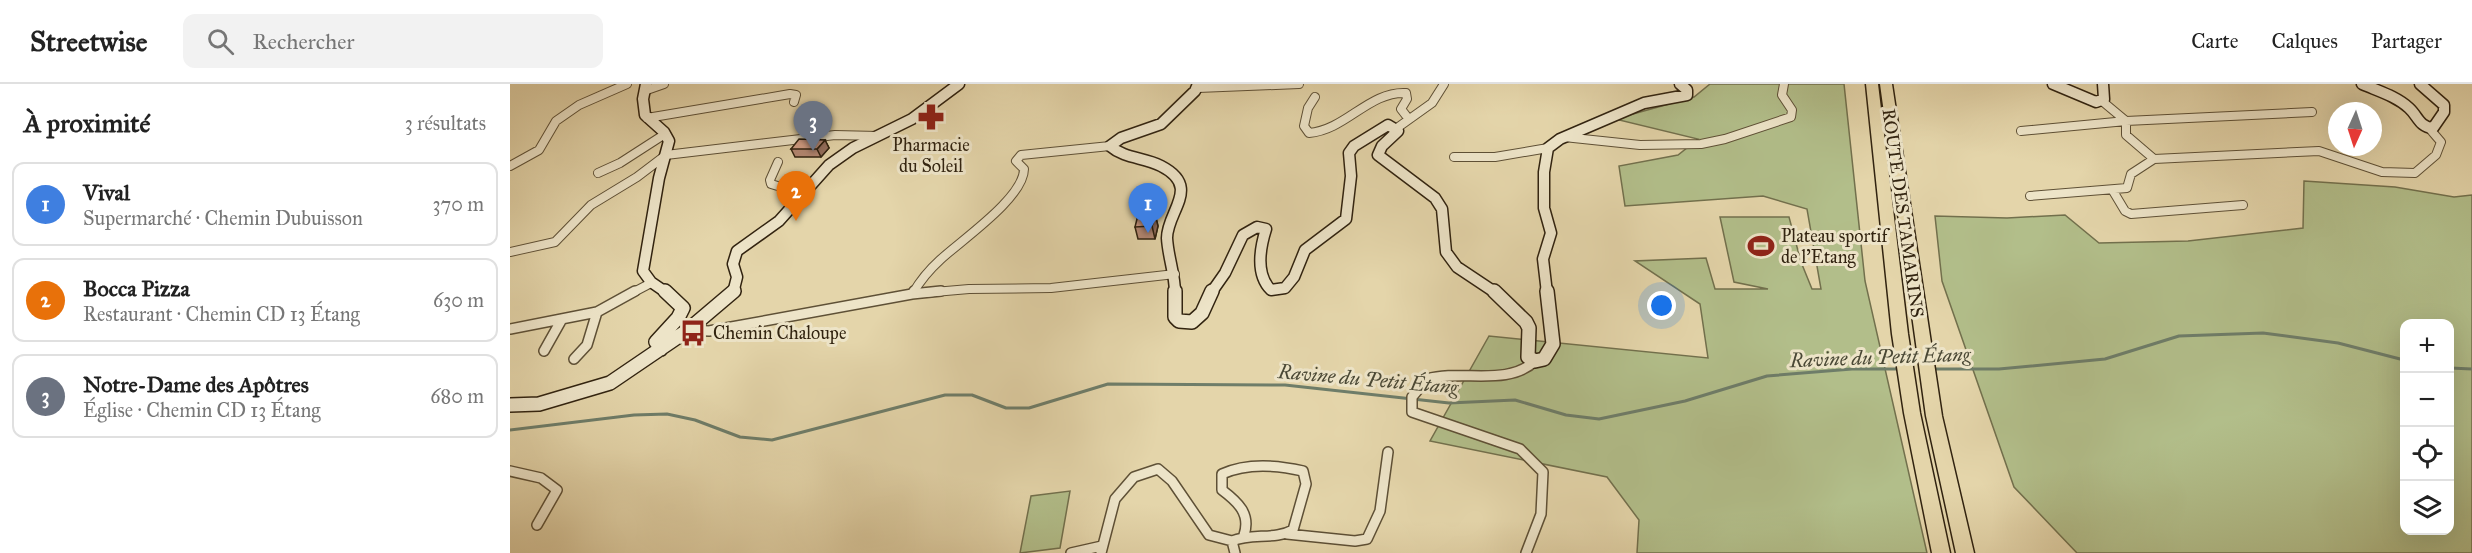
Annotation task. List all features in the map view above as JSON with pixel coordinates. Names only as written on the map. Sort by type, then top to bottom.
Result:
[{"type":"highway","name":"ROUTE DES TAMARINS","points":[[1872,84],[1900,334],[1912,413],[1941,553]]},
{"type":"highway","name":"ROUTE DES TAMARINS","points":[[1886,84],[1934,416],[1965,553]]},
{"type":"main road","points":[[510,405],[527,406],[561,399],[610,383],[688,330],[734,292],[736,278],[733,264],[737,251],[779,221],[836,159],[912,119],[959,84]]},
{"type":"main road","points":[[1198,86],[1161,124],[1121,138],[1110,146],[1120,153],[1145,159],[1168,171],[1177,179],[1182,196],[1166,245],[1175,274],[1175,316],[1179,321],[1192,322],[1202,313],[1243,235],[1263,227],[1267,232],[1259,253],[1266,285],[1271,290],[1285,288],[1294,277],[1305,250],[1347,219],[1351,186],[1348,153],[1354,146],[1388,125],[1397,128],[1394,136],[1382,146],[1378,155],[1435,198],[1442,209],[1446,252],[1449,258],[1457,267],[1495,292],[1526,322],[1529,328],[1528,357],[1535,362],[1544,359],[1553,344],[1543,259],[1551,233],[1544,208],[1544,172],[1548,148],[1564,137],[1644,104],[1687,95],[1687,90],[1680,84]]},
{"type":"main road","points":[[2053,84],[2096,102],[2102,101],[2103,84]]},
{"type":"main road","points":[[2362,84],[2401,102],[2410,109],[2422,125],[2429,128],[2438,123],[2444,112],[2444,105],[2420,84]]},
{"type":"main road","points":[[645,87],[641,108],[647,118],[665,134],[669,141],[643,271],[651,283],[679,301],[683,308],[675,322],[656,342],[661,349]]},
{"type":"street","points":[[510,166],[538,150],[550,128],[574,108],[627,84]]},
{"type":"street","points":[[645,87],[664,84]]},
{"type":"street","points":[[1198,86],[1299,84]]},
{"type":"street","points":[[1397,128],[1432,103],[1444,84]]},
{"type":"street","points":[[1564,137],[1648,145],[1700,144],[1719,141],[1791,117],[1792,110],[1782,95],[1784,84]]},
{"type":"street","points":[[1315,97],[1305,118],[1304,126],[1309,133],[1325,131],[1367,98],[1389,89],[1399,88],[1406,93],[1407,99],[1401,109],[1408,118]]},
{"type":"street","points":[[647,118],[790,94],[796,95],[794,102]]},
{"type":"street","points":[[2102,101],[2126,121]]},
{"type":"street","points":[[2020,131],[2126,121],[2312,112]]},
{"type":"street","points":[[2126,121],[2126,135],[2154,159]]},
{"type":"street","points":[[2030,196],[2113,191],[2127,188],[2131,174],[2154,159],[2319,151],[2382,172],[2415,173],[2421,171],[2436,154],[2441,142],[2429,128]]},
{"type":"street","points":[[598,173],[620,163],[665,134]]},
{"type":"street","points":[[510,252],[555,242],[591,205],[637,177],[666,154],[835,135],[878,136]]},
{"type":"street","points":[[912,294],[918,284],[949,252],[998,210],[1024,178],[1024,170],[1017,161],[1021,155],[1110,146]]},
{"type":"street","points":[[1454,157],[1495,157],[1548,148]]},
{"type":"street","points":[[778,162],[770,180],[771,184],[804,194]]},
{"type":"street","points":[[2113,191],[2125,211],[2131,213],[2243,204]]},
{"type":"street","points":[[688,330],[709,331],[912,294],[969,289],[1052,288],[1175,274]]},
{"type":"street","points":[[510,329],[597,312],[651,283]]},
{"type":"street","points":[[574,359],[587,345],[597,312]]},
{"type":"street","points":[[544,351],[562,319]]},
{"type":"street","points":[[1526,553],[1533,543],[1544,497],[1543,472],[1520,448],[1412,412],[1412,397],[1427,379],[1441,376],[1522,373],[1535,362]]},
{"type":"street","points":[[1071,553],[1101,550],[1115,499],[1134,477],[1158,470],[1172,481],[1209,535],[1232,542],[1244,535],[1286,534],[1367,540],[1376,524],[1384,492],[1388,452]]},
{"type":"street","points":[[1244,535],[1247,521],[1243,508],[1222,490],[1222,474],[1240,468],[1285,468],[1303,471],[1306,484],[1296,526],[1286,534]]},
{"type":"street","points":[[510,471],[542,478],[557,490],[537,525]]},
{"type":"street","points":[[1232,542],[1235,553]]},
{"type":"green space","points":[[1710,84],[1844,84],[1865,281],[1927,553],[1637,553],[1639,520],[1607,477],[1430,441],[1489,336],[1708,358],[1700,304],[1635,261],[1706,258],[1715,289],[1768,289],[1734,282],[1720,217],[1789,217],[1801,262],[1812,289],[1821,289],[1807,209],[1763,196],[1625,206],[1619,166],[1678,155],[1698,139],[1615,119],[1694,97]]},
{"type":"green space","points":[[2304,181],[2395,187],[2454,197],[2472,195],[2472,553],[2077,553],[2014,487],[1942,281],[1935,216],[2007,218],[2065,215],[2099,243],[2188,241],[2303,228]]},
{"type":"green space","points":[[1070,491],[1060,548],[1020,553],[1031,496]]},
{"type":"building","points":[[799,139],[825,140],[817,149],[791,149]]},
{"type":"building","points":[[1155,214],[1152,226],[1135,227],[1138,215]]},
{"type":"waterway","name":"Ravine du Petit Étang","points":[[1931,369],[1999,369],[2105,359],[2179,336],[2263,333],[2338,343],[2400,359]]},
{"type":"waterway","name":"Ravine du Petit Étang","points":[[2454,368],[2472,369]]},
{"type":"waterway","name":"Ravine du Petit Étang","points":[[510,430],[634,415],[667,414],[695,420],[740,437],[772,440],[945,395],[972,395],[1006,408],[1029,408],[1108,384],[1285,385],[1449,403],[1515,400],[1566,415],[1599,419],[1685,401],[1767,376],[1852,369],[1901,369]]},
{"type":"place","name":"Pharmacie du Soleil","points":[[931,117]]},
{"type":"place","name":"Notre-Dame des Apôtres","points":[[813,151]]},
{"type":"place","name":"Bocca Pizza","points":[[796,221]]},
{"type":"place","name":"Vival","points":[[1148,233]]},
{"type":"place","name":"Plateau sportif de l'Etang","points":[[1761,246]]},
{"type":"place","name":"Chemin Chaloupe","points":[[693,333]]}]
